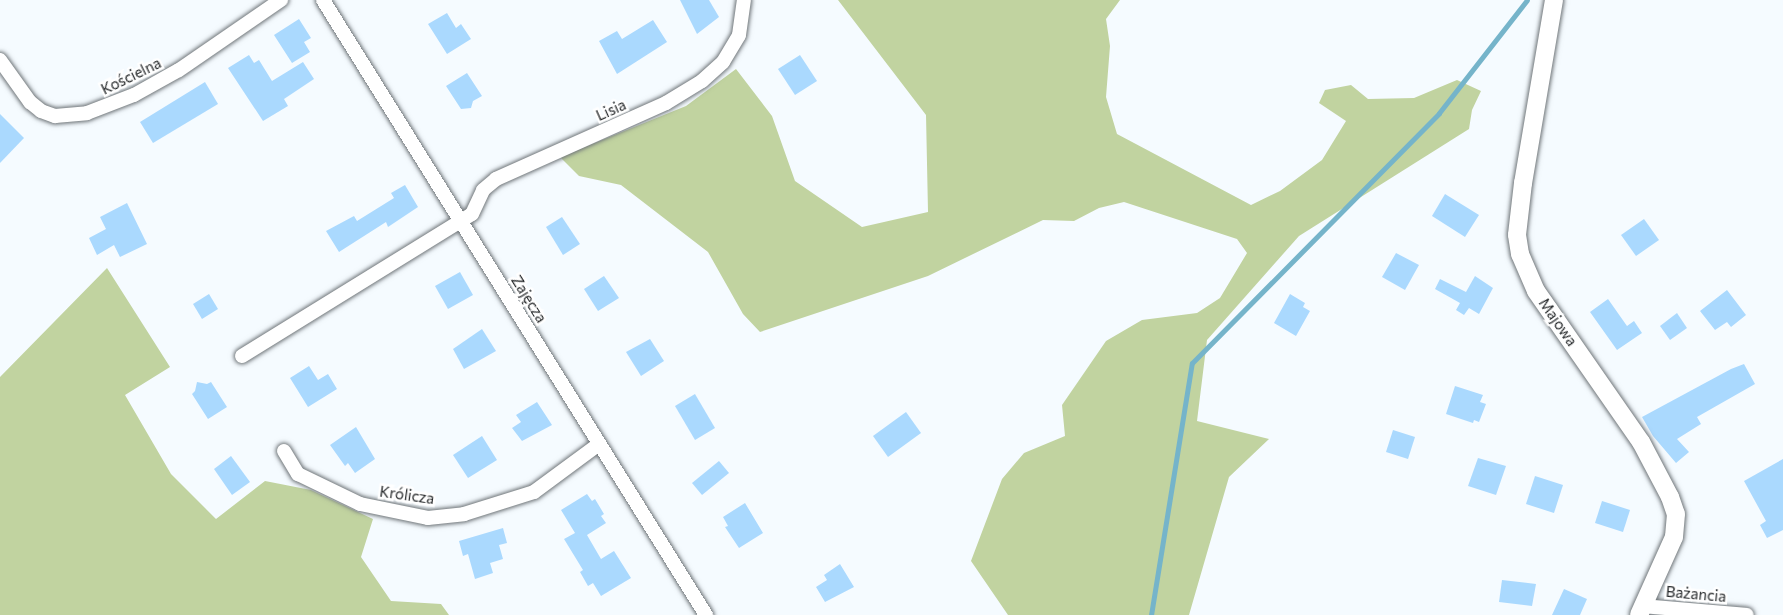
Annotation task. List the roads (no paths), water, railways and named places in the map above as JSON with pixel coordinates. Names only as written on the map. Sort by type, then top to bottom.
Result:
[{"type":"street","name":"Kościelna","points":[[0,60],[23,93],[41,111],[55,116],[87,113],[135,95],[179,70],[281,0]]},
{"type":"street","name":"Zajęcza","points":[[323,0],[706,615]]},
{"type":"street","name":"Lisia","points":[[462,221],[472,214],[483,190],[496,179],[666,103],[702,81],[723,62],[739,35],[744,0]]},
{"type":"street","name":"Majowa","points":[[1554,0],[1523,183],[1517,235],[1520,254],[1536,291],[1641,442],[1671,497],[1676,514],[1674,537],[1641,611]]},
{"type":"street","points":[[242,356],[462,221]]},
{"type":"street","name":"Królicza","points":[[285,451],[298,474],[360,504],[428,518],[464,514],[534,492],[599,444]]},
{"type":"street","name":"Bażancia","points":[[1641,611],[1747,615]]},
{"type":"waterway","points":[[1151,615],[1192,363],[1439,113],[1527,0]]}]
